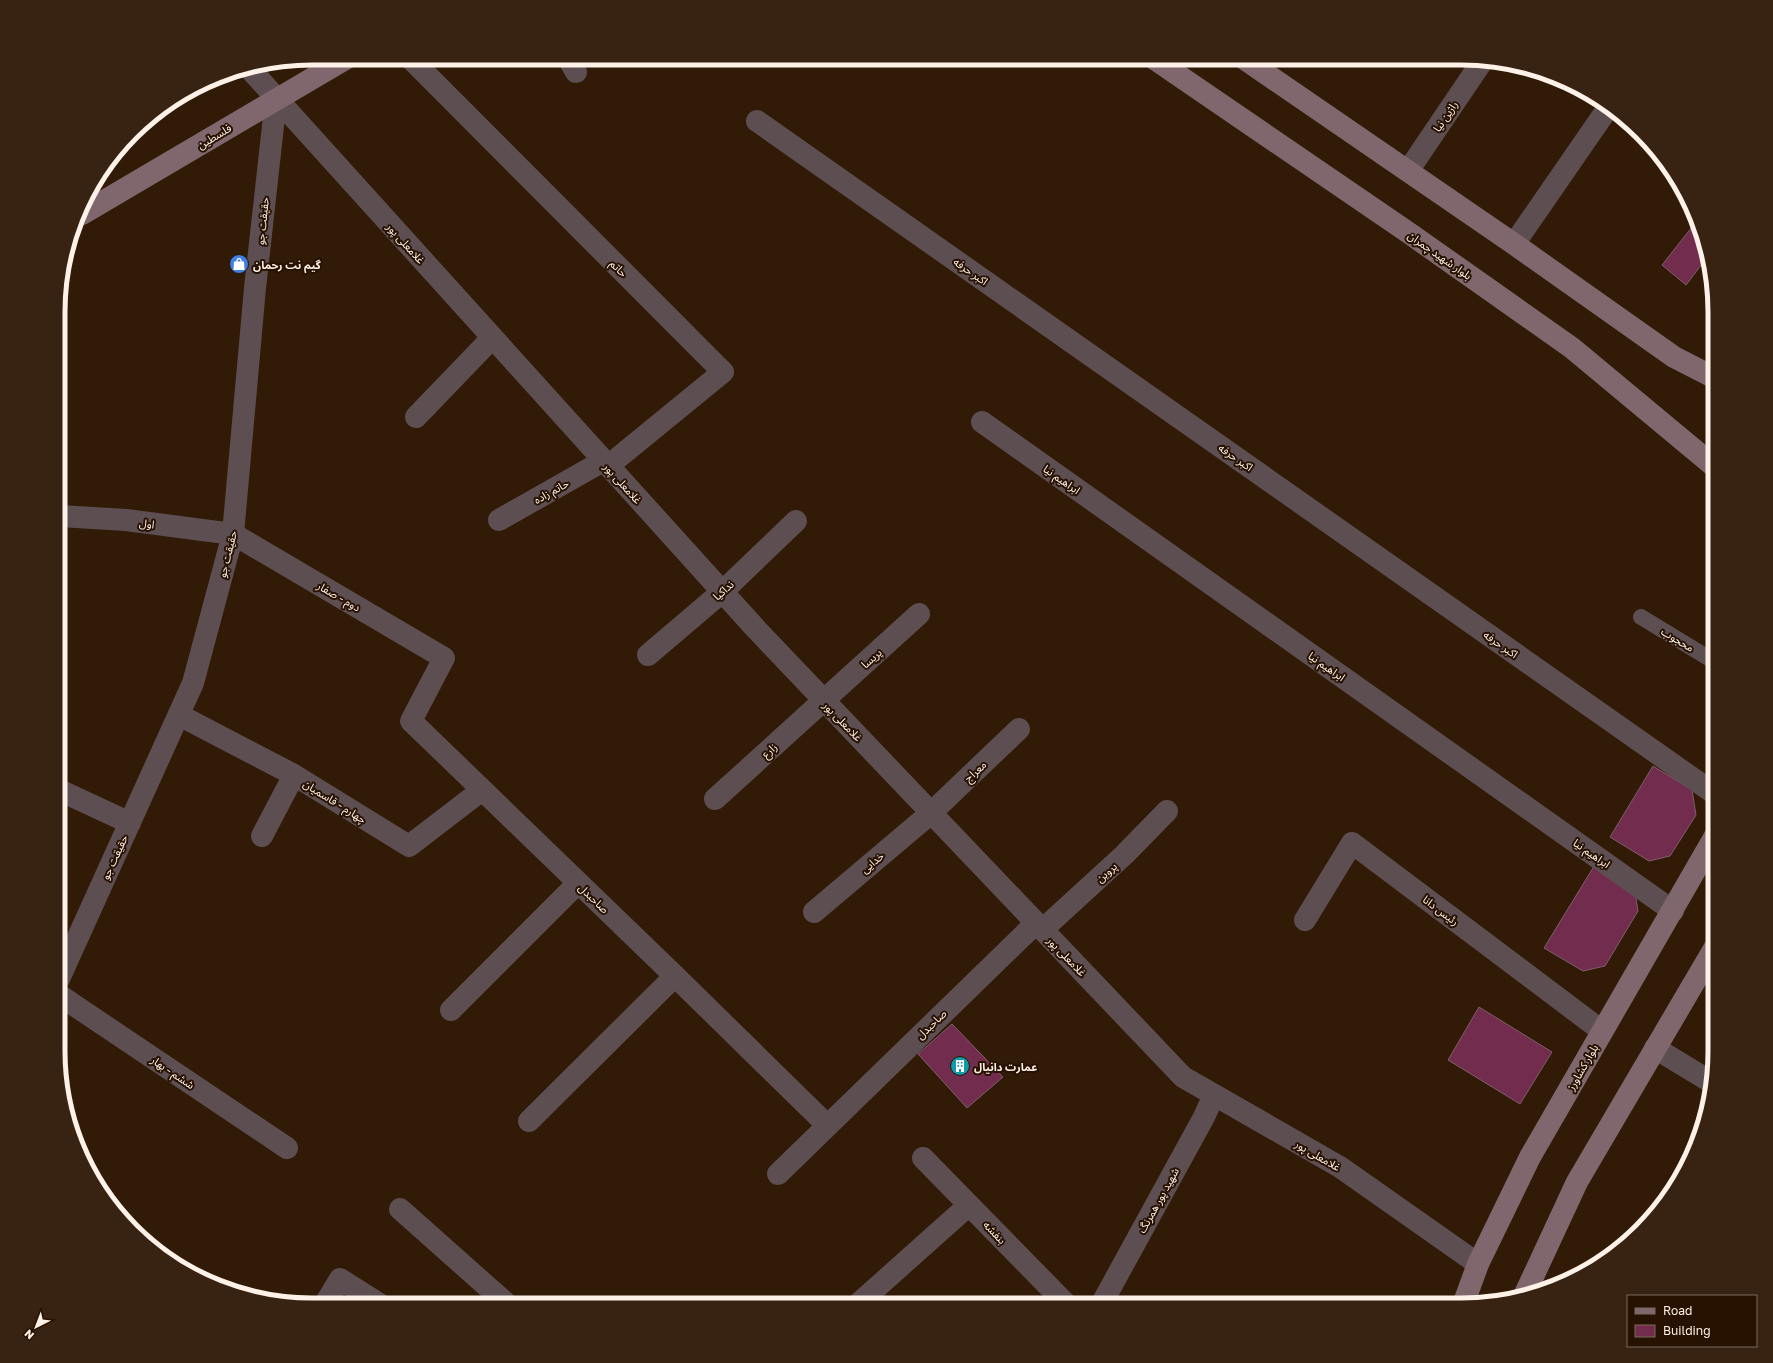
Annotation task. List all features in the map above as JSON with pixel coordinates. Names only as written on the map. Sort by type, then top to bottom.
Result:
[{"type":"main road","name":"فلسطین","points":[[86,211],[335,65]]},
{"type":"main road","name":"بلوار شهید چمران","points":[[1163,65],[1410,233],[1572,348],[1708,461]]},
{"type":"main road","points":[[1252,65],[1514,244],[1674,357],[1708,374]]},
{"type":"main road","name":"بلوار کشاورز","points":[[1466,1298],[1478,1264],[1530,1157],[1708,848]]},
{"type":"main road","points":[[1527,1289],[1577,1182],[1708,959]]},
{"type":"street","name":"حاتم","points":[[417,65],[723,372],[606,464]]},
{"type":"street","name":"راژین نیا","points":[[1408,171],[1479,66]]},
{"type":"street","name":"غلامعلی پور","points":[[252,72],[276,100],[722,592],[1183,1077],[1340,1167],[1478,1264]]},
{"type":"street","name":"حقیقت جو","points":[[65,966],[193,683],[233,534],[255,288],[276,100]]},
{"type":"street","points":[[1514,244],[1605,112]]},
{"type":"street","name":"اکبر حرفه","points":[[757,121],[1708,789]]},
{"type":"street","points":[[416,417],[492,338]]},
{"type":"street","name":"ابراهیم نیا","points":[[982,422],[1672,910]]},
{"type":"street","name":"حاتم زاده","points":[[499,520],[606,464]]},
{"type":"street","name":"اول","points":[[65,516],[126,520],[233,534]]},
{"type":"street","name":"نداکیا","points":[[648,655],[722,592],[796,521]]},
{"type":"street","name":"دوم - صفار","points":[[233,534],[444,658]]},
{"type":"street","name":"پریسا","points":[[824,701],[919,614]]},
{"type":"street","name":"صاحبدل","points":[[444,658],[411,721],[827,1125]]},
{"type":"street","name":"زارع","points":[[715,799],[824,701]]},
{"type":"street","name":"چهارم - قاسمیان","points":[[178,715],[294,775],[409,846],[482,790]]},
{"type":"street","name":"معراج","points":[[931,813],[1020,729]]},
{"type":"street","points":[[262,836],[294,775]]},
{"type":"street","points":[[65,793],[130,823]]},
{"type":"street","name":"پروین","points":[[1039,926],[1124,855],[1167,811]]},
{"type":"street","name":"خدایی","points":[[814,912],[931,813]]},
{"type":"street","name":"رئیس دانا","points":[[1305,920],[1352,843],[1602,1031]]},
{"type":"street","points":[[451,1010],[578,883]]},
{"type":"street","name":"صاحبدل","points":[[778,1174],[827,1125],[1039,926]]},
{"type":"street","points":[[528,1121],[675,976]]},
{"type":"street","name":"ششم - بهار","points":[[65,999],[287,1148]]},
{"type":"street","points":[[1655,1048],[1706,1079]]},
{"type":"street","name":"شهید پور همرنگ","points":[[1104,1298],[1201,1124],[1214,1095]]},
{"type":"street","name":"بنفشه","points":[[923,1158],[1060,1298]]},
{"type":"street","points":[[865,1298],[969,1205]]},
{"type":"street","points":[[400,1209],[500,1298]]},
{"type":"street","points":[[329,1298],[340,1279],[371,1298]]},
{"type":"lane","name":"محجوب","points":[[1641,617],[1708,658]]},
{"type":"building","points":[[1693,226],[1703,263],[1686,285],[1662,265]]},
{"type":"building","points":[[1653,766],[1692,790],[1696,815],[1670,856],[1649,861],[1610,837]]},
{"type":"building","points":[[1596,863],[1634,886],[1638,911],[1605,966],[1583,971],[1544,948]]},
{"type":"building","points":[[1479,1007],[1552,1052],[1520,1104],[1448,1060]]},
{"type":"building","name":"عمارت دانیال","points":[[952,1024],[1003,1077],[967,1108],[918,1054]]},
{"type":"place","name":"گیم نت رحمان","points":[[239,264]]},
{"type":"place","name":"عمارت دانیال","points":[[960,1066]]}]
